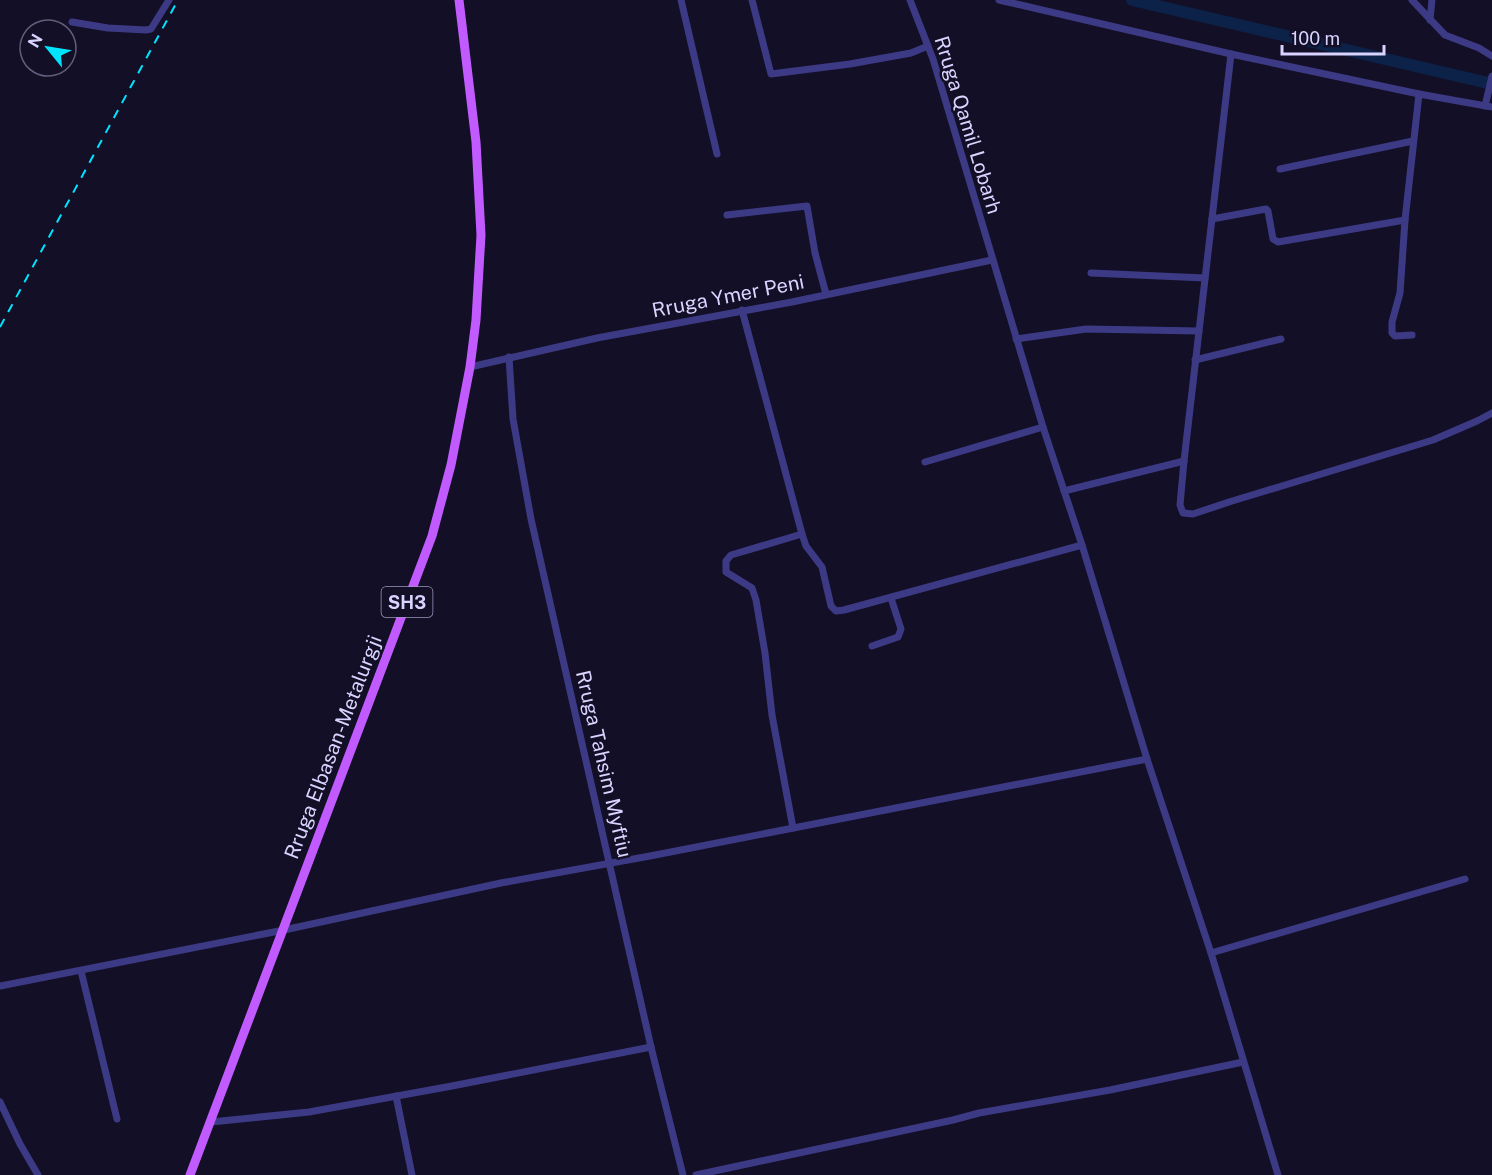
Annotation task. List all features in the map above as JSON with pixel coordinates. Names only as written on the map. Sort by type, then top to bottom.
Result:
[{"type":"main road","name":"Rruga Elbasan-Metalurgji","points":[[190,1175],[432,536],[451,465],[470,367],[482,235],[476,142],[459,0]]},
{"type":"street","points":[[78,23],[108,28],[151,29],[169,0]]},
{"type":"street","points":[[681,0],[717,154]]},
{"type":"street","points":[[752,0],[771,74],[850,64],[911,53],[928,46]]},
{"type":"street","name":"Rruga Qamil Lobarh","points":[[910,0],[928,46],[1043,427],[1082,545],[1147,759],[1211,953],[1278,1175]]},
{"type":"street","points":[[999,0],[1231,54],[1419,94],[1488,106],[1492,76]]},
{"type":"street","points":[[1412,0],[1445,35],[1479,48],[1492,56]]},
{"type":"street","points":[[1430,20],[1432,0]]},
{"type":"street","points":[[1231,54],[1184,461],[1180,505],[1182,513],[1193,514],[1433,440],[1492,412]]},
{"type":"street","points":[[1412,335],[1395,336],[1392,333],[1392,322],[1400,293],[1405,220],[1419,94]]},
{"type":"street","points":[[1280,169],[1413,141]]},
{"type":"street","points":[[727,215],[807,206],[815,253],[826,294]]},
{"type":"street","points":[[1212,219],[1266,208],[1274,239],[1278,242],[1405,220]]},
{"type":"street","name":"Rruga Ymer Peni","points":[[470,367],[597,338],[992,260]]},
{"type":"street","points":[[1091,273],[1205,278]]},
{"type":"street","points":[[742,310],[802,534],[806,546],[822,567],[831,606],[836,610],[891,598],[1082,545]]},
{"type":"street","points":[[1016,339],[1086,329],[1198,332]]},
{"type":"street","points":[[1195,360],[1281,339]]},
{"type":"street","name":"Rruga Tahsim Myftiu","points":[[509,357],[513,419],[520,467],[651,1047],[683,1175]]},
{"type":"street","points":[[925,462],[1043,427]]},
{"type":"street","points":[[1064,491],[1184,461]]},
{"type":"street","points":[[793,828],[772,715],[756,600],[752,588],[726,572],[726,561],[731,555],[802,534]]},
{"type":"street","points":[[872,646],[898,637],[900,633],[901,628],[891,598]]},
{"type":"street","points":[[0,986],[284,930],[501,883],[1147,759]]},
{"type":"street","points":[[1211,953],[1465,879]]},
{"type":"street","points":[[81,971],[117,1119]]},
{"type":"street","points":[[211,1122],[309,1112],[651,1047]]},
{"type":"street","points":[[696,1175],[979,1113],[1110,1090],[1243,1062]]},
{"type":"street","points":[[396,1096],[412,1175]]},
{"type":"street","points":[[0,1102],[38,1175]]},
{"type":"waterway","points":[[1132,0],[1492,84]]},
{"type":"railway","points":[[0,327],[178,0]]}]
